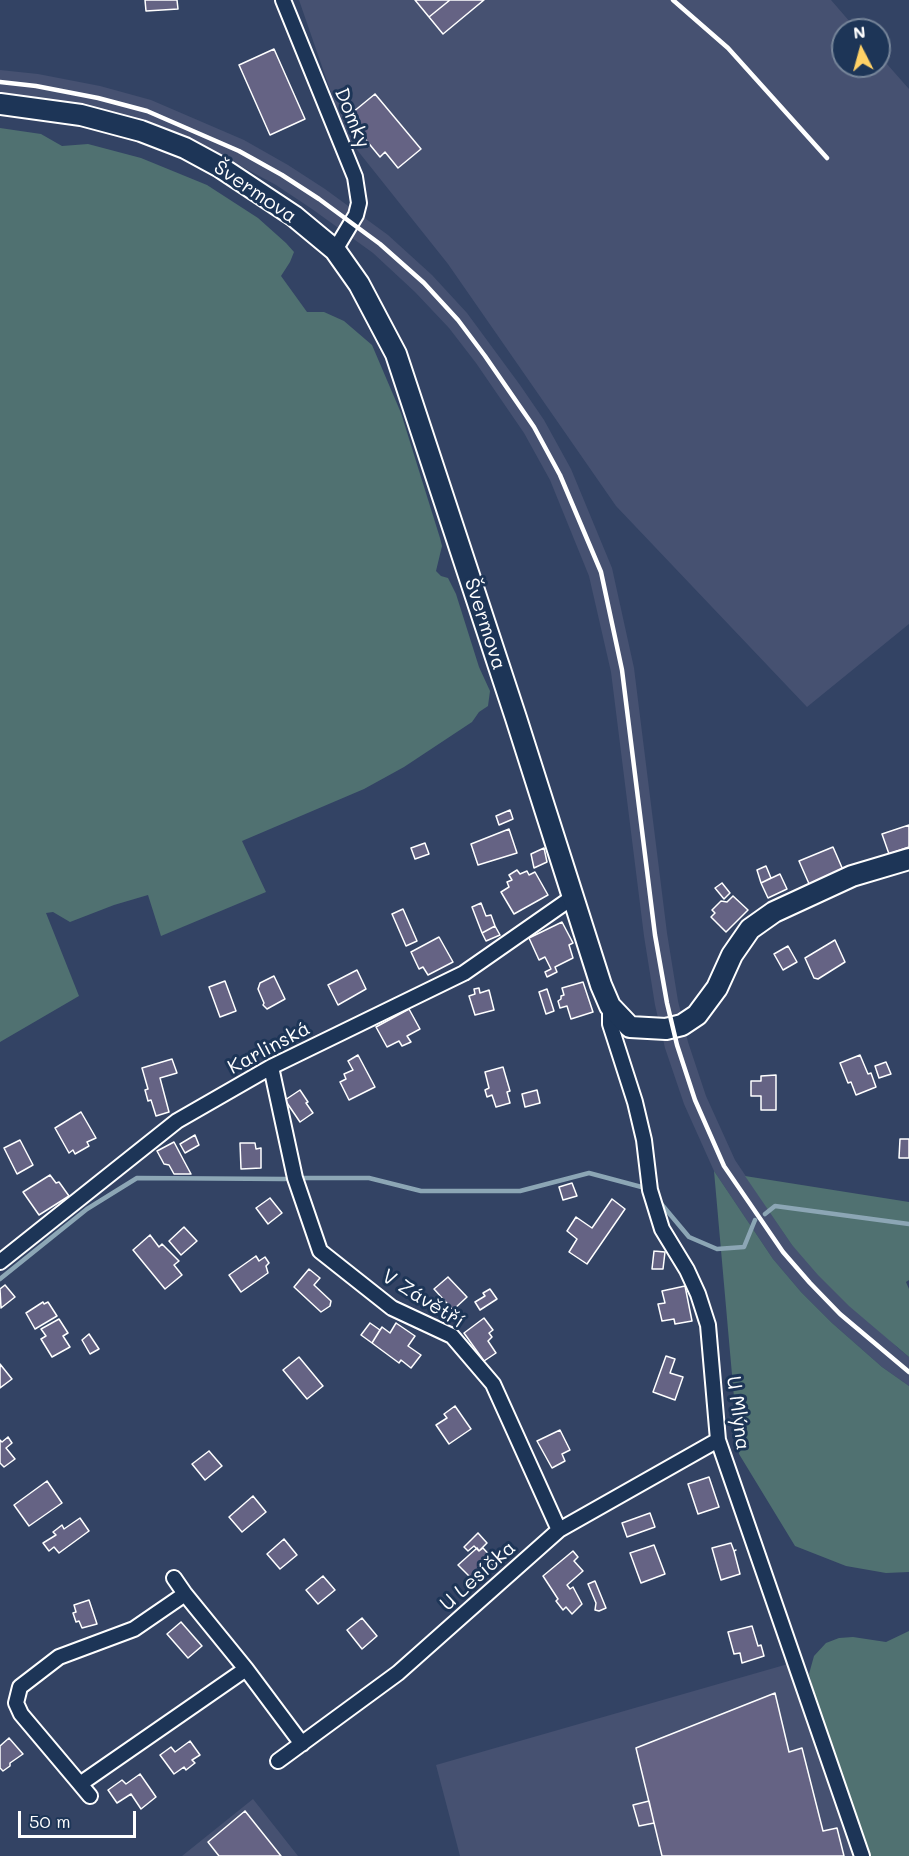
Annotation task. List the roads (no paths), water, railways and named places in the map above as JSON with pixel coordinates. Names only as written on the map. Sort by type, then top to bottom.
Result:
[{"type":"street","name":"Domky","points":[[283,0],[355,177],[359,203],[357,215],[335,250]]},
{"type":"street","name":"Švermova","points":[[0,104],[81,115],[141,131],[184,148],[260,192],[335,250],[364,293],[396,354],[601,985],[610,1006],[630,1027],[666,1029],[682,1025],[697,1015],[717,988],[732,955],[750,929],[758,923],[774,912],[852,876],[909,859]]},
{"type":"street","name":"Karlinská","points":[[0,1262],[177,1121],[271,1067],[464,974],[573,897]]},
{"type":"street","name":"U Mlýna","points":[[610,1006],[610,1024],[635,1102],[644,1140],[650,1189],[662,1229],[687,1270],[708,1325],[718,1440],[862,1856]]},
{"type":"street","name":"V Závětří","points":[[271,1067],[294,1178],[321,1251],[393,1308],[452,1336],[459,1344],[493,1384],[559,1530]]},
{"type":"street","name":"U Lesíčka","points":[[278,1761],[398,1673],[559,1530],[718,1440]]},
{"type":"street","points":[[174,1578],[302,1744]]},
{"type":"street","points":[[90,1796],[21,1714],[16,1703],[20,1687],[59,1657],[134,1629],[185,1594]]},
{"type":"street","points":[[80,1784],[246,1669]]},
{"type":"waterway","points":[[300,1178],[369,1178],[421,1191],[520,1191],[589,1173],[649,1189]]},
{"type":"waterway","points":[[0,1279],[87,1209],[137,1178],[285,1179]]},
{"type":"waterway","points":[[658,1200],[689,1237],[717,1249],[744,1247],[755,1220]]},
{"type":"waterway","points":[[765,1214],[775,1206],[909,1224]]},
{"type":"railway","points":[[673,0],[728,48],[827,158]]},
{"type":"railway","points":[[0,82],[36,86],[98,98],[147,111],[239,151],[282,175],[380,244],[424,283],[458,320],[485,356],[534,427],[560,475],[601,572],[622,670],[655,935],[667,1003],[677,1045],[695,1100],[724,1166],[783,1252],[840,1314],[909,1372]]}]
